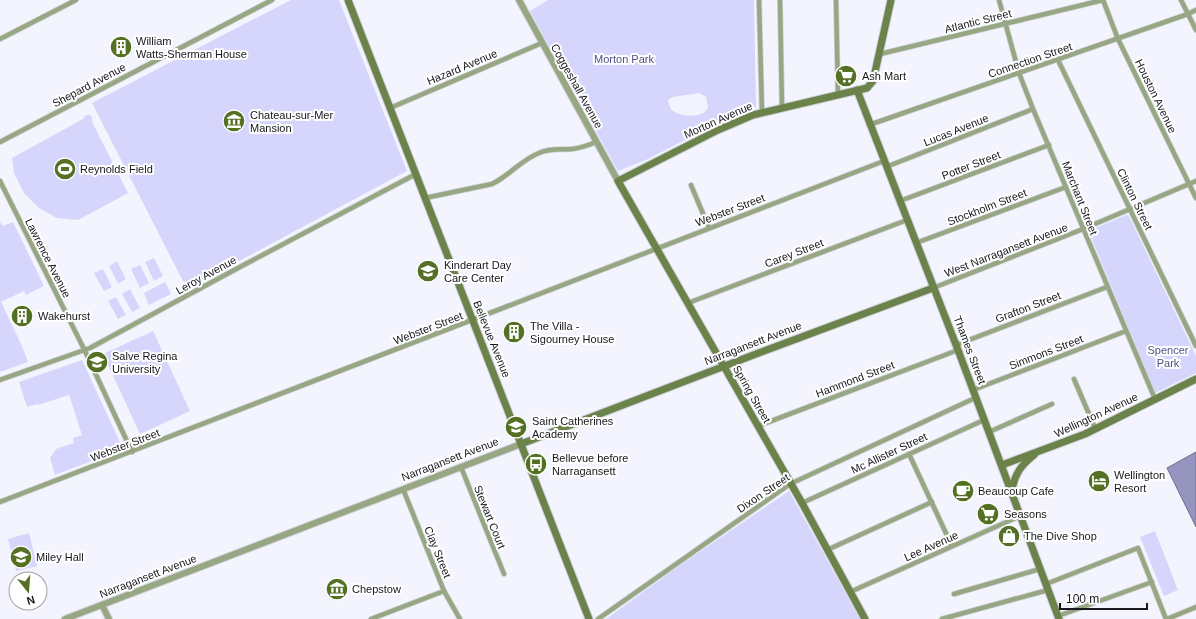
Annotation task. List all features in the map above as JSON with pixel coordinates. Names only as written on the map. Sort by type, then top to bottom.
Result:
[{"type":"main road","name":"Bellevue Avenue","points":[[348,0],[589,619]]},
{"type":"main road","name":"Morton Avenue","points":[[618,181],[718,130],[762,112],[867,88],[873,81],[891,0]]},
{"type":"main road","name":"Thames Street","points":[[857,90],[869,125],[1002,465],[1058,618]]},
{"type":"main road","name":"Spring Street","points":[[618,181],[802,503],[865,619]]},
{"type":"main road","name":"Narragansett Avenue","points":[[521,444],[933,288]]},
{"type":"main road","name":"Wellington Avenue","points":[[1002,465],[1038,452],[1095,428],[1196,379]]},
{"type":"main road","points":[[1012,492],[1015,477],[1022,466],[1038,452]]},
{"type":"street","points":[[0,39],[76,0]]},
{"type":"street","name":"Shepard Avenue","points":[[0,142],[272,0]]},
{"type":"street","name":"Coggeshall Avenue","points":[[519,0],[618,181]]},
{"type":"street","points":[[759,0],[762,112]]},
{"type":"street","points":[[780,0],[782,108]]},
{"type":"street","points":[[836,0],[838,94]]},
{"type":"street","name":"Marchant Street","points":[[999,0],[1004,24],[1019,73],[1033,109],[1155,399]]},
{"type":"street","name":"Atlantic Street","points":[[880,54],[1103,0]]},
{"type":"street","name":"Houston Avenue","points":[[1103,0],[1118,39],[1196,198]]},
{"type":"street","points":[[1181,0],[1196,30]]},
{"type":"street","name":"Connection Street","points":[[869,125],[1118,39],[1196,10]]},
{"type":"street","name":"Hazard Avenue","points":[[390,108],[542,43]]},
{"type":"street","name":"Clinton Street","points":[[1058,60],[1196,346]]},
{"type":"street","name":"Lucas Avenue","points":[[885,164],[1033,109]]},
{"type":"street","points":[[425,198],[492,184],[502,179],[540,152],[548,150],[571,149],[596,142]]},
{"type":"street","name":"Potter Street","points":[[900,201],[1049,145]]},
{"type":"street","name":"Webster Street","points":[[0,502],[656,248],[885,164]]},
{"type":"street","name":"Leroy Avenue","points":[[0,380],[85,351],[416,174]]},
{"type":"street","name":"Lawrence Avenue","points":[[0,180],[85,351],[132,452]]},
{"type":"street","name":"West Narragansett Avenue","points":[[933,288],[1083,229],[1196,181]]},
{"type":"street","points":[[691,185],[709,228]]},
{"type":"street","name":"Stockholm Street","points":[[916,243],[1066,187]]},
{"type":"street","name":"Carey Street","points":[[688,303],[907,220]]},
{"type":"street","name":"Grafton Street","points":[[957,347],[1107,287]]},
{"type":"street","name":"Simmons Street","points":[[973,390],[1126,331]]},
{"type":"street","name":"Hammond Street","points":[[758,426],[957,347]]},
{"type":"street","points":[[1074,379],[1095,428]]},
{"type":"street","name":"Dixon Street","points":[[598,619],[790,484],[975,398]]},
{"type":"street","points":[[988,432],[1052,404]]},
{"type":"street","name":"Mc Allister Street","points":[[802,503],[984,420]]},
{"type":"street","name":"Narragansett Avenue","points":[[65,619],[521,444]]},
{"type":"street","points":[[909,454],[952,546]]},
{"type":"street","name":"Stewart Court","points":[[460,467],[504,574]]},
{"type":"street","name":"Clay Street","points":[[404,489],[444,590],[460,619]]},
{"type":"street","points":[[827,550],[932,502]]},
{"type":"street","name":"Lee Avenue","points":[[850,592],[1020,516]]},
{"type":"street","points":[[942,619],[1047,587],[1138,548],[1167,619],[1196,607]]},
{"type":"street","points":[[954,594],[1040,569]]},
{"type":"street","points":[[1058,618],[1152,582]]},
{"type":"street","points":[[371,619],[444,590]]},
{"type":"street","points":[[102,605],[109,619]]},
{"type":"green space","points":[[291,0],[339,0],[407,171],[187,289],[92,103]]},
{"type":"green space","name":"Morton Park","points":[[548,0],[754,0],[756,107],[738,113],[648,159],[618,171],[530,11]],"holes":[[[699,93],[706,97],[708,108],[702,114],[698,115],[685,115],[677,113],[670,108],[668,100],[673,97]]]},
{"type":"green space","name":"Reynolds Field","points":[[86,115],[90,115],[92,117],[92,122],[128,193],[78,220],[57,218],[39,208],[24,193],[14,173],[12,158],[83,119]]},
{"type":"green space","name":"Spencer Park","points":[[1126,215],[1129,216],[1196,356],[1196,373],[1155,393],[1091,237],[1093,229]]},
{"type":"green space","points":[[0,222],[3,226],[13,222],[44,286],[26,295],[24,291],[1,302],[28,362],[0,372]]},
{"type":"green space","points":[[154,258],[163,276],[154,281],[145,262]]},
{"type":"green space","points":[[117,261],[126,279],[118,284],[109,266]]},
{"type":"green space","points":[[140,265],[149,283],[140,288],[131,269]]},
{"type":"green space","points":[[103,269],[112,287],[104,291],[94,273]]},
{"type":"green space","points":[[165,282],[171,294],[149,305],[144,293]]},
{"type":"green space","points":[[130,289],[140,308],[132,312],[122,294]]},
{"type":"green space","points":[[116,297],[126,315],[118,319],[108,301]]},
{"type":"green space","points":[[153,331],[190,411],[140,434],[103,354]]},
{"type":"green space","points":[[82,360],[123,449],[55,475],[50,458],[56,449],[74,443],[73,438],[82,435],[69,395],[27,407],[19,382]]},
{"type":"green space","points":[[789,491],[860,619],[606,619],[680,565]]},
{"type":"green space","points":[[1155,531],[1178,590],[1164,596],[1140,537]]},
{"type":"green space","points":[[29,533],[37,566],[16,571],[8,539]]},
{"type":"shaded area","points":[[1196,452],[1196,527],[1167,468]]},
{"type":"place","name":"William Watts-Sherman House","points":[[121,47]]},
{"type":"place","name":"Ash Mart","points":[[846,76]]},
{"type":"place","name":"Chateau-sur-Mer Mansion","points":[[234,121]]},
{"type":"place","name":"Reynolds Field","points":[[65,169]]},
{"type":"place","name":"Kinderart Day Care Center","points":[[428,271]]},
{"type":"place","name":"Wakehurst","points":[[22,316]]},
{"type":"place","name":"The Villa - Sigourney House","points":[[514,332]]},
{"type":"place","name":"Salve Regina University","points":[[97,362]]},
{"type":"place","name":"Saint Catherines Academy","points":[[516,427]]},
{"type":"place","name":"Bellevue before Narragansett","points":[[536,464]]},
{"type":"place","name":"Wellington Resort","points":[[1099,481]]},
{"type":"place","name":"Beaucoup Cafe","points":[[963,491]]},
{"type":"place","name":"Seasons","points":[[988,514]]},
{"type":"place","name":"The Dive Shop","points":[[1009,536]]},
{"type":"place","name":"Miley Hall","points":[[21,557]]},
{"type":"place","name":"Chepstow","points":[[337,589]]}]
